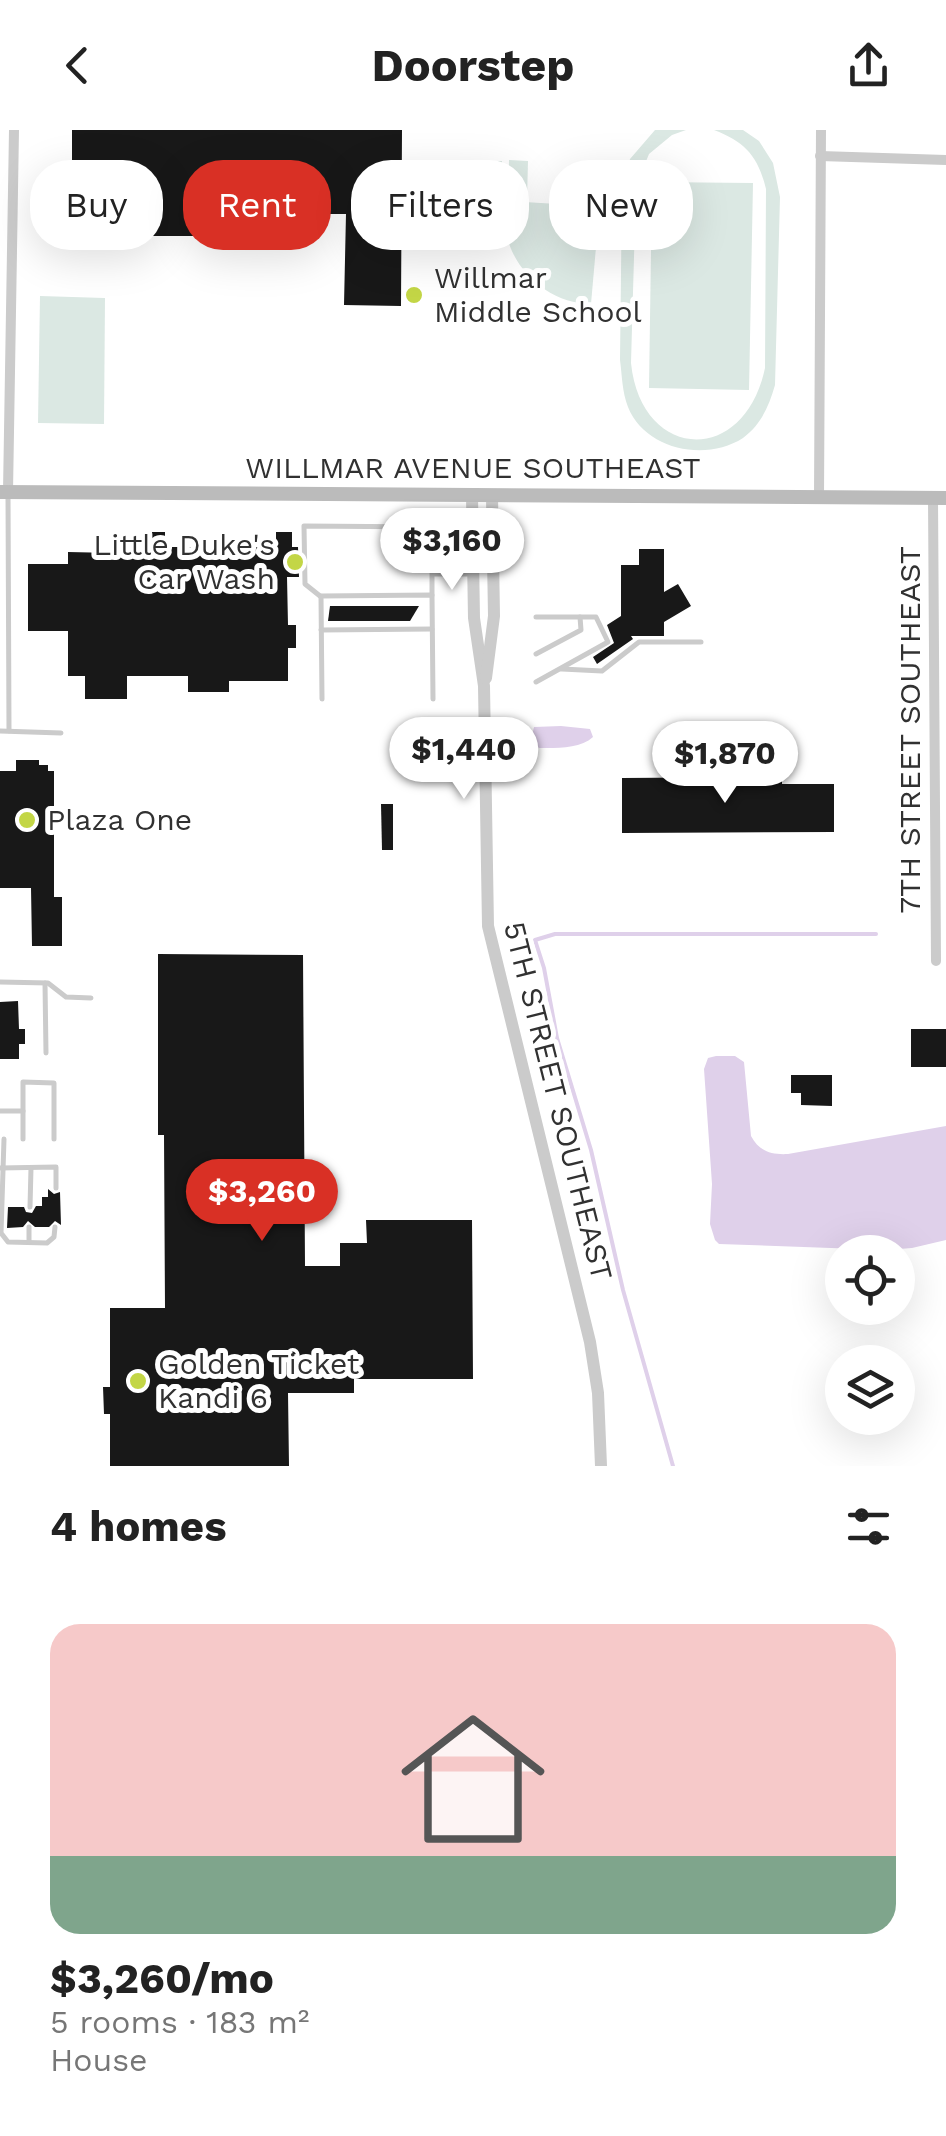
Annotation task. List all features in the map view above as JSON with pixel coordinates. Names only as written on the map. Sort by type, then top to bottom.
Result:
[{"type":"main road","name":"WILLMAR AVENUE SOUTHEAST","points":[[4,492],[939,498]]},
{"type":"street","points":[[4,492],[14,130]]},
{"type":"street","points":[[819,497],[821,130]]},
{"type":"street","points":[[820,156],[946,160]]},
{"type":"street","name":"5TH STREET SOUTHEAST","points":[[472,496],[476,642],[484,686]]},
{"type":"street","name":"5TH STREET SOUTHEAST","points":[[492,496],[494,616],[484,686],[488,926],[590,1342],[598,1393],[601,1466]]},
{"type":"street","name":"7TH STREET SOUTHEAST","points":[[936,961],[939,498]]},
{"type":"lane","points":[[4,492],[9,731]]},
{"type":"lane","points":[[432,595],[321,596],[306,584],[304,526],[432,527],[433,699]]},
{"type":"lane","points":[[432,574],[473,574]]},
{"type":"lane","points":[[321,596],[322,699]]},
{"type":"lane","points":[[536,617],[596,617],[608,642],[536,682]]},
{"type":"lane","points":[[536,654],[581,630],[580,617]]},
{"type":"lane","points":[[321,630],[432,630]]},
{"type":"lane","points":[[558,669],[602,672],[639,642],[700,642]]},
{"type":"lane","points":[[0,731],[61,733]]},
{"type":"lane","points":[[0,982],[45,982],[66,997],[91,998]]},
{"type":"lane","points":[[45,982],[46,1053]]},
{"type":"lane","points":[[23,1139],[23,1082],[54,1083],[54,1139]]},
{"type":"lane","points":[[0,1111],[23,1111]]},
{"type":"lane","points":[[4,1139],[1,1233],[8,1242],[48,1243],[54,1237],[55,1227]]},
{"type":"lane","points":[[2,1168],[56,1168],[56,1188]]},
{"type":"lane","points":[[30,1206],[31,1168]]},
{"type":"lane","points":[[29,1227],[29,1242]]},
{"type":"shaded area","points":[[655,130],[686,130],[672,135],[647,160],[630,159]]},
{"type":"shaded area","points":[[714,130],[743,130],[759,141],[773,163],[780,197],[775,385],[764,414],[749,433],[728,445],[695,450],[662,442],[636,422],[628,407],[620,360],[621,250],[634,250],[631,363],[639,395],[653,419],[672,434],[694,439],[716,436],[737,423],[754,400],[765,368],[766,189],[749,152]]},
{"type":"shaded area","points":[[693,182],[753,183],[749,390],[649,388],[651,250],[693,250]]},
{"type":"shaded area","points":[[529,202],[549,204],[549,250],[596,250],[591,304],[555,295],[525,272],[512,250],[529,250]]},
{"type":"shaded area","points":[[40,296],[105,298],[104,424],[38,423]]},
{"type":"shaded area","points":[[534,727],[590,729],[593,737],[582,744],[561,748],[539,748],[531,740]]},
{"type":"shaded area","points":[[735,1056],[744,1062],[751,1136],[771,1153],[788,1154],[946,1126],[946,1240],[915,1247],[915,1235],[825,1235],[825,1248],[719,1244],[710,1224],[712,1184],[704,1069],[708,1058]]},
{"type":"building","points":[[72,130],[402,130],[402,160],[351,160],[351,250],[401,250],[401,306],[344,305],[346,214],[331,214],[331,160],[183,160],[183,236],[163,236],[163,160],[72,160]]},
{"type":"building","points":[[144,532],[165,532],[165,547],[276,547],[276,532],[292,532],[292,547],[298,547],[299,577],[287,577],[288,625],[296,625],[296,648],[288,648],[288,681],[229,681],[229,692],[188,692],[188,676],[127,676],[127,699],[85,699],[85,676],[68,676],[68,631],[28,631],[28,564],[68,564],[68,552],[114,553],[114,546],[144,546]]},
{"type":"building","points":[[639,549],[664,549],[664,592],[678,584],[691,606],[664,622],[664,636],[631,636],[633,639],[597,664],[593,657],[614,643],[607,625],[621,616],[621,565],[639,565]]},
{"type":"building","points":[[330,606],[419,606],[410,621],[328,621]]},
{"type":"building","name":"Plaza One","points":[[16,760],[39,760],[39,765],[48,765],[48,771],[54,771],[54,897],[62,897],[62,946],[32,946],[31,888],[0,888],[0,771],[16,771]]},
{"type":"building","points":[[782,777],[782,784],[834,784],[834,832],[622,833],[622,778]]},
{"type":"building","points":[[381,804],[393,804],[393,850],[382,850]]},
{"type":"building","points":[[158,954],[303,955],[305,1266],[340,1266],[340,1243],[367,1243],[366,1220],[472,1220],[473,1379],[354,1379],[354,1393],[288,1393],[289,1466],[110,1466],[110,1414],[104,1414],[103,1387],[110,1387],[110,1308],[165,1308],[164,1135],[158,1135]]},
{"type":"building","points":[[18,1001],[19,1029],[25,1029],[25,1044],[19,1044],[19,1059],[0,1059],[0,1002]]},
{"type":"building","points":[[911,1029],[946,1029],[946,1067],[911,1067]]},
{"type":"building","points":[[791,1075],[832,1075],[832,1106],[801,1105],[801,1093],[791,1093]]},
{"type":"building","points":[[48,1189],[54,1194],[60,1192],[61,1225],[55,1221],[49,1227],[35,1227],[28,1221],[23,1227],[7,1228],[8,1207],[24,1207],[32,1213],[36,1206],[42,1206],[42,1197],[48,1197]]},
{"type":"waterway","points":[[673,1466],[623,1290],[591,1150],[557,1038],[535,940],[555,934],[876,934]]},
{"type":"place","name":"Willmar Middle School","points":[[414,295]]},
{"type":"place","name":"Little Duke's Car Wash","points":[[295,562]]},
{"type":"place","name":"Plaza One","points":[[27,820]]},
{"type":"place","name":"Golden Ticket Kandi 6","points":[[138,1381]]}]
